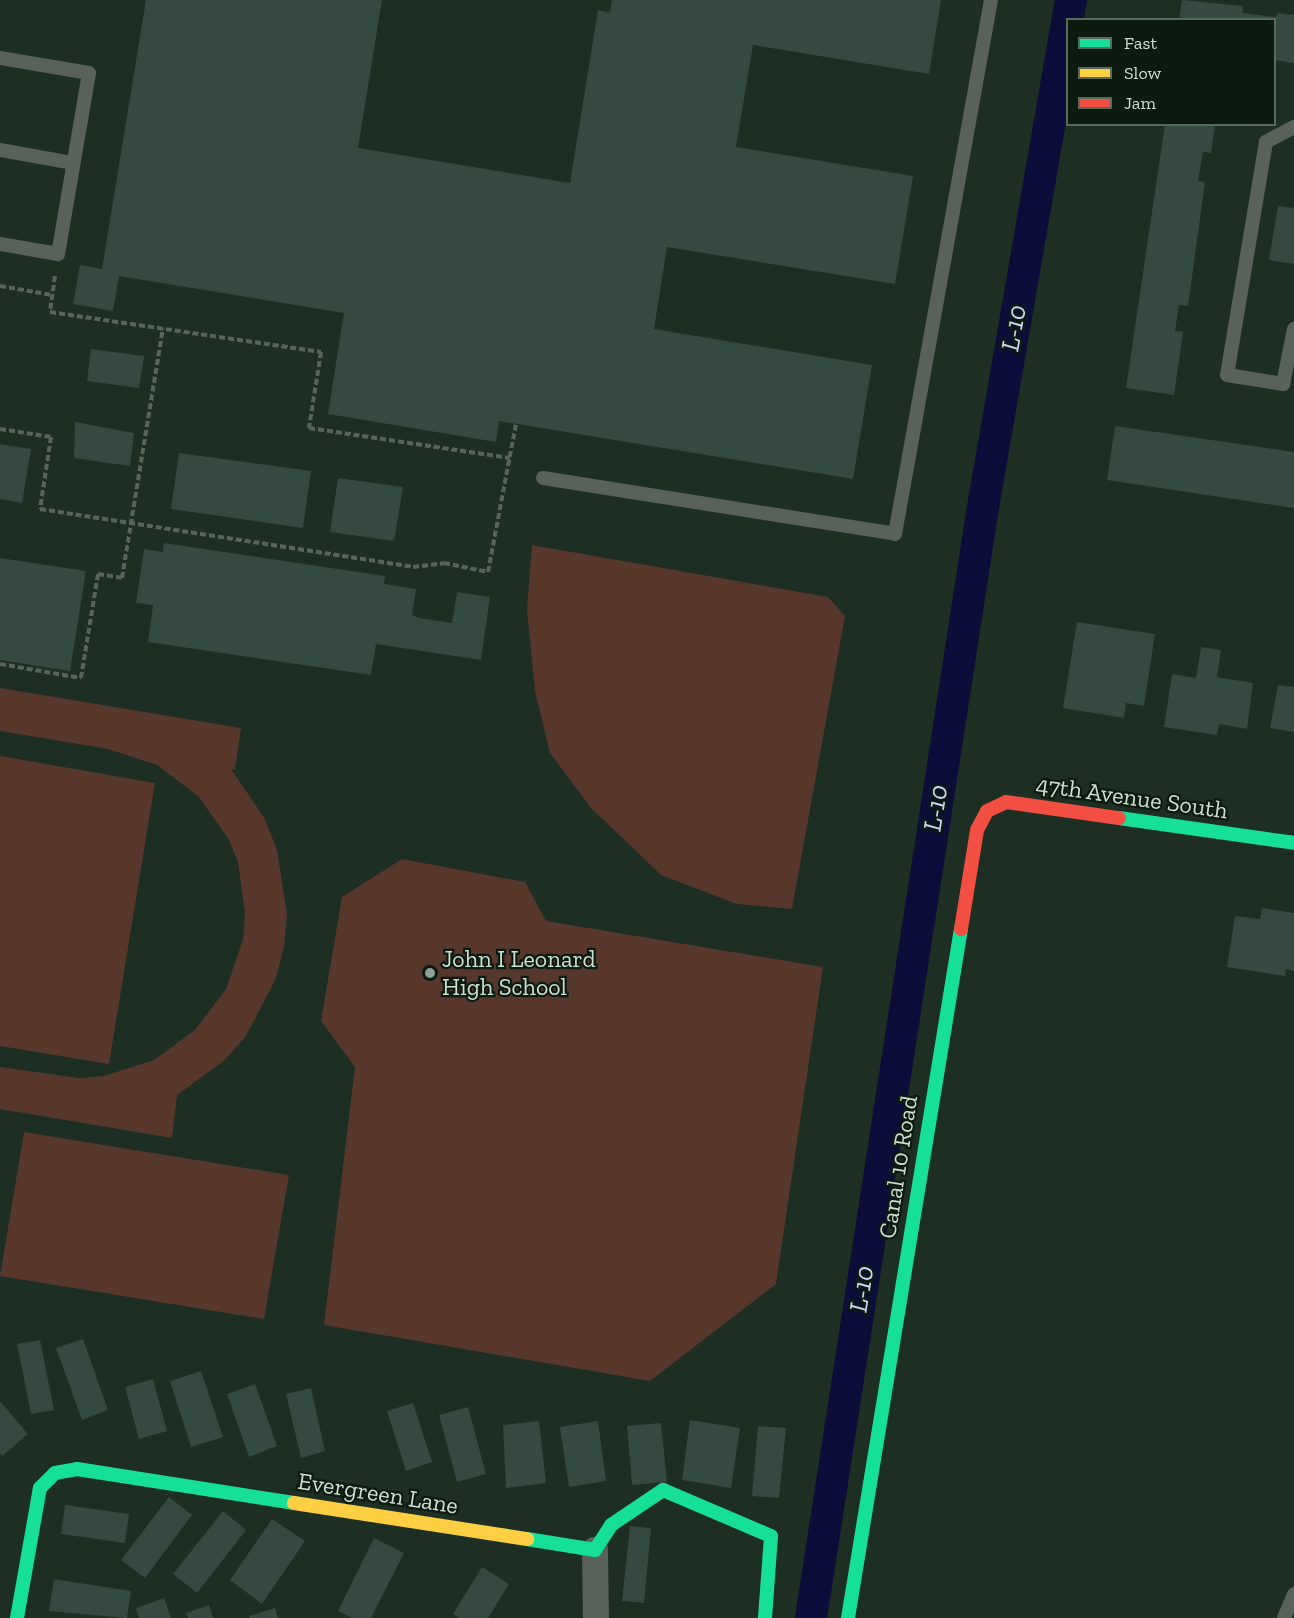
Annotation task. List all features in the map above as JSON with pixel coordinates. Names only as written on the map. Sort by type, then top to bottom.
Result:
[{"type":"street","name":"47th Avenue South","points":[[977,830],[987,811],[1006,802],[1294,843]]},
{"type":"street","name":"Canal 10 Road","points":[[848,1618],[977,830]]},
{"type":"street","name":"Evergreen Lane","points":[[18,1618],[40,1488],[56,1473],[77,1469],[596,1550]]},
{"type":"street","points":[[596,1618],[596,1550],[611,1525],[663,1490],[771,1536],[771,1579],[765,1618]]},
{"type":"lane","points":[[543,478],[895,534],[991,0]]},
{"type":"lane","points":[[0,58],[89,74],[58,254],[0,244]]},
{"type":"lane","points":[[1294,127],[1266,142],[1227,375],[1283,384],[1294,329]]},
{"type":"lane","points":[[0,150],[72,163]]},
{"type":"lane","points":[[1284,1618],[1294,1594]]},
{"type":"path","points":[[58,254],[50,312],[321,351],[309,429],[510,458]]},
{"type":"path","points":[[0,286],[52,295]]},
{"type":"path","points":[[0,664],[81,678],[98,574],[122,578],[163,328]]},
{"type":"path","points":[[0,429],[51,437],[40,509],[413,567],[444,563],[488,572],[516,424]]},
{"type":"shaded area","points":[[532,545],[828,597],[845,616],[792,909],[737,904],[661,875],[591,808],[550,753],[535,691],[527,610]]},
{"type":"shaded area","points":[[0,688],[241,728],[235,770],[231,769],[265,819],[277,850],[287,914],[284,947],[276,978],[246,1036],[225,1060],[177,1095],[172,1138],[0,1109],[0,1067],[79,1078],[104,1076],[154,1060],[195,1030],[226,989],[243,940],[245,914],[238,862],[228,838],[198,796],[157,765],[108,749],[0,731]]},
{"type":"shaded area","points":[[0,756],[155,783],[109,1064],[0,1046]]},
{"type":"shaded area","points":[[402,859],[525,882],[546,921],[823,967],[776,1284],[650,1381],[324,1325],[355,1067],[321,1021],[342,897]]},
{"type":"shaded area","points":[[24,1132],[289,1175],[264,1319],[0,1276]]},
{"type":"building","points":[[146,0],[382,0],[358,148],[570,183],[598,10],[610,13],[612,0],[941,0],[929,74],[753,45],[736,147],[913,176],[895,284],[667,247],[654,329],[872,365],[853,479],[499,421],[496,442],[328,414],[344,313],[119,276],[113,311],[73,304],[80,265],[102,269]]},
{"type":"building","points":[[1182,0],[1243,6],[1242,13],[1276,17],[1277,13],[1294,15],[1294,63],[1276,60],[1276,18],[1179,18]]},
{"type":"building","points":[[1165,126],[1215,126],[1211,153],[1203,152],[1198,181],[1205,182],[1188,306],[1179,305],[1175,331],[1183,332],[1174,395],[1126,388]]},
{"type":"building","points":[[1278,206],[1294,208],[1294,264],[1269,260]]},
{"type":"building","points":[[91,349],[144,356],[139,388],[87,381]]},
{"type":"building","points":[[75,422],[134,433],[130,466],[74,458]]},
{"type":"building","points":[[1115,426],[1294,452],[1294,508],[1107,480]]},
{"type":"building","points":[[0,444],[31,449],[22,503],[0,499]]},
{"type":"building","points":[[179,453],[311,471],[303,528],[171,509]]},
{"type":"building","points":[[338,478],[403,487],[394,541],[330,532]]},
{"type":"building","points":[[164,543],[385,576],[384,584],[416,589],[412,615],[419,618],[452,623],[457,592],[490,597],[481,660],[376,644],[371,675],[148,642],[153,605],[136,603],[144,549],[163,552]]},
{"type":"building","points":[[0,558],[86,571],[70,671],[0,660]]},
{"type":"building","points":[[1077,622],[1155,634],[1144,706],[1126,703],[1124,718],[1063,708]]},
{"type":"building","points":[[1201,647],[1221,650],[1217,677],[1253,683],[1247,729],[1219,724],[1217,735],[1164,727],[1172,674],[1196,678]]},
{"type":"building","points":[[1278,685],[1294,687],[1294,732],[1270,728]]},
{"type":"building","points":[[1262,908],[1294,913],[1294,971],[1286,969],[1285,976],[1227,967],[1235,916],[1260,919]]},
{"type":"building","points":[[83,1339],[108,1410],[82,1420],[56,1348]]},
{"type":"building","points":[[40,1340],[54,1410],[31,1414],[17,1344]]},
{"type":"building","points":[[201,1371],[223,1437],[191,1447],[170,1381]]},
{"type":"building","points":[[153,1379],[167,1431],[139,1439],[125,1387]]},
{"type":"building","points":[[255,1384],[277,1446],[249,1457],[227,1394]]},
{"type":"building","points":[[311,1388],[325,1451],[301,1458],[286,1394]]},
{"type":"building","points":[[0,1401],[28,1434],[2,1456],[0,1453]]},
{"type":"building","points":[[413,1403],[432,1462],[406,1471],[387,1411]]},
{"type":"building","points":[[468,1407],[486,1474],[457,1482],[439,1415]]},
{"type":"building","points":[[690,1420],[740,1428],[731,1488],[682,1480]]},
{"type":"building","points":[[539,1421],[546,1483],[506,1488],[503,1425]]},
{"type":"building","points":[[598,1421],[606,1481],[569,1487],[560,1427]]},
{"type":"building","points":[[661,1423],[667,1482],[632,1485],[627,1426]]},
{"type":"building","points":[[758,1426],[786,1428],[779,1498],[752,1496]]},
{"type":"building","points":[[169,1497],[192,1515],[145,1578],[121,1560]]},
{"type":"building","points":[[65,1505],[129,1514],[125,1543],[61,1534]]},
{"type":"building","points":[[223,1511],[246,1530],[197,1593],[173,1574]]},
{"type":"building","points":[[272,1519],[305,1541],[262,1604],[230,1580]]},
{"type":"building","points":[[630,1526],[651,1528],[644,1603],[622,1601]]},
{"type":"building","points":[[374,1538],[404,1553],[371,1618],[352,1618],[338,1611]]},
{"type":"building","points":[[482,1567],[509,1584],[488,1618],[459,1618],[453,1614]]},
{"type":"building","points":[[54,1579],[131,1591],[127,1618],[49,1611]]},
{"type":"building","points":[[164,1598],[171,1618],[139,1618],[136,1608]]},
{"type":"building","points":[[209,1605],[213,1618],[188,1618],[186,1613]]},
{"type":"building","points":[[275,1608],[278,1618],[250,1618],[249,1616]]},
{"type":"waterway","name":"L-10","points":[[1068,18],[1071,0]]},
{"type":"waterway","name":"L-10","points":[[811,1618],[982,513],[1066,29]]},
{"type":"traffic: fast","points":[[1119,818],[1294,843]]},
{"type":"traffic: fast","points":[[848,1618],[961,929]]},
{"type":"traffic: fast","points":[[17,1618],[40,1488],[55,1473],[77,1469],[294,1503]]},
{"type":"traffic: fast","points":[[527,1539],[595,1550],[611,1525],[663,1490],[771,1536],[765,1618]]},
{"type":"traffic: slow","points":[[294,1503],[527,1539]]},
{"type":"traffic: jam","points":[[961,929],[977,830],[987,811],[1006,802],[1119,818]]},
{"type":"place","name":"John I Leonard High School","points":[[430,973]]}]
